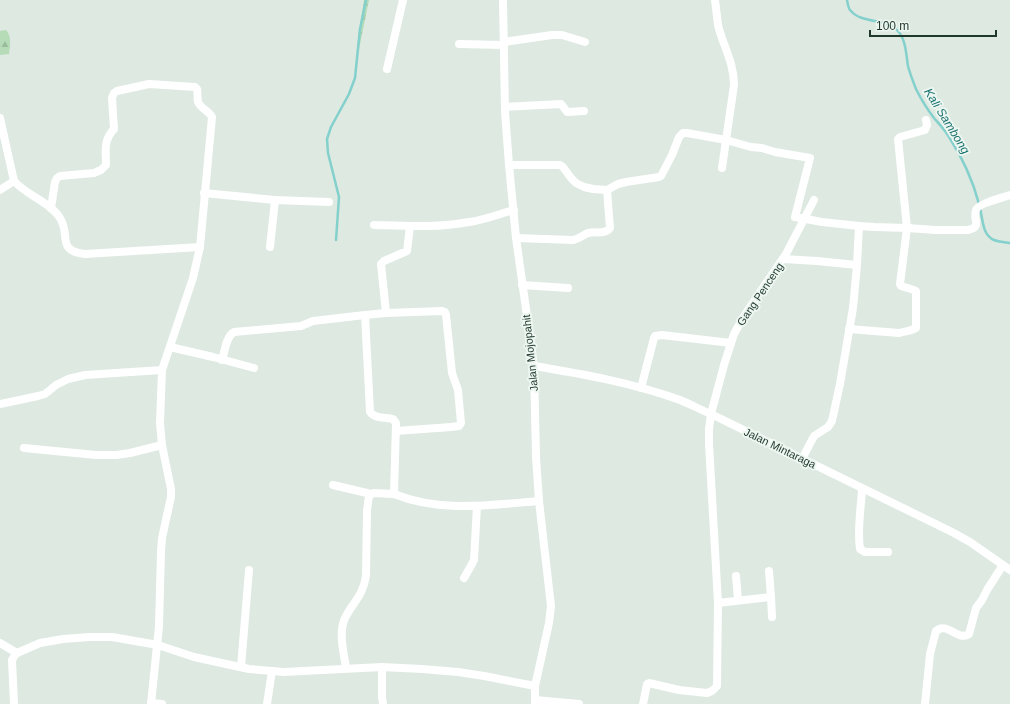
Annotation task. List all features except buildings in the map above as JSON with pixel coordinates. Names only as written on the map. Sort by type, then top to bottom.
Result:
[{"type":"street","points":[[388,69],[403,0]]},
{"type":"street","name":"Jalan Mojopahit","points":[[503,0],[509,165],[516,238],[534,366],[536,457],[539,501],[551,610],[535,686],[535,702]]},
{"type":"street","points":[[715,0],[718,25],[731,62],[734,77],[722,168]]},
{"type":"street","points":[[459,44],[504,43],[562,35],[585,42]]},
{"type":"street","points":[[51,208],[57,178],[60,176],[94,173],[101,170],[106,165],[107,138],[114,129],[112,98],[114,93],[149,84],[195,87],[197,89],[198,101],[200,105],[211,114],[212,117],[200,247],[193,278],[162,370],[160,423],[162,445],[171,489],[162,538],[158,645],[151,703],[162,704]]},
{"type":"street","points":[[506,107],[561,104],[567,112],[584,111]]},
{"type":"street","points":[[0,118],[14,180],[19,186],[51,208],[60,217],[66,243],[72,252],[85,254],[200,247]]},
{"type":"street","points":[[849,329],[899,333],[916,328],[916,291],[901,286],[900,284],[907,228],[898,139],[900,137],[925,130],[927,125],[926,120]]},
{"type":"street","points":[[509,165],[560,165],[564,167],[576,183],[584,187],[607,190],[618,184],[626,182],[659,178],[672,155],[679,137],[687,133],[810,158],[795,218],[859,226],[968,230],[973,229],[976,225],[976,210],[981,206],[1010,195]]},
{"type":"street","points":[[0,190],[14,180]]},
{"type":"street","points":[[516,238],[573,240],[590,232],[608,231],[610,228],[607,190]]},
{"type":"street","points":[[204,194],[275,200],[329,202]]},
{"type":"street","points":[[270,247],[275,200]]},
{"type":"street","name":"Gang Penceng","points":[[643,704],[645,688],[648,683],[680,690],[707,692],[712,691],[717,686],[718,602],[709,450],[709,428],[711,414],[736,328],[783,260],[814,200]]},
{"type":"street","points":[[374,225],[438,226],[470,222],[514,210]]},
{"type":"street","points":[[386,313],[381,264],[384,261],[407,251],[410,226]]},
{"type":"street","points":[[802,459],[814,436],[831,425],[840,384],[853,308],[859,226]]},
{"type":"street","points":[[783,260],[817,261],[857,266]]},
{"type":"street","points":[[522,285],[568,288]]},
{"type":"street","points":[[222,360],[228,337],[234,332],[301,326],[313,321],[386,313],[445,312],[452,373],[458,390],[460,424],[459,426],[451,427],[396,431]]},
{"type":"street","points":[[365,315],[370,412],[376,416],[393,419],[396,423],[394,494]]},
{"type":"street","points":[[642,388],[655,336],[662,335],[731,343]]},
{"type":"street","points":[[170,347],[254,368]]},
{"type":"street","name":"Jalan Mintaraga","points":[[534,366],[611,380],[642,388],[681,401],[711,414],[952,532],[970,542],[1006,568]]},
{"type":"street","points":[[0,404],[45,394],[56,384],[68,379],[85,375],[162,370]]},
{"type":"street","points":[[24,448],[96,455],[116,455],[162,445]]},
{"type":"street","points":[[333,486],[371,494],[394,494],[415,501],[458,507],[539,501]]},
{"type":"street","points":[[862,489],[859,517],[860,549],[865,552],[888,552]]},
{"type":"street","points":[[346,668],[342,629],[344,619],[358,598],[366,576],[368,500],[371,494]]},
{"type":"street","points":[[464,578],[474,560],[477,506]]},
{"type":"street","points":[[925,704],[930,654],[936,631],[938,629],[947,629],[962,636],[967,636],[970,632],[976,608],[987,590],[1006,568]]},
{"type":"street","points":[[241,667],[249,570]]},
{"type":"street","points":[[769,571],[772,617]]},
{"type":"street","points":[[736,576],[738,600]]},
{"type":"street","points":[[718,602],[771,598]]},
{"type":"street","points":[[14,704],[12,660],[17,653],[40,643],[63,639],[90,637],[112,637],[158,645],[194,657],[241,667],[272,671],[284,672],[382,667],[422,669],[458,672],[535,686]]},
{"type":"street","points":[[0,644],[17,653]]},
{"type":"street","points":[[382,667],[383,704]]},
{"type":"street","points":[[267,704],[272,671]]},
{"type":"street","points":[[535,702],[579,704]]},
{"type":"green space","points":[[364,0],[369,0],[357,59],[358,39]]},
{"type":"green space","points":[[6,30],[10,38],[9,54],[0,55],[0,31]]},
{"type":"waterway","points":[[336,240],[339,197],[328,153],[327,139],[331,127],[349,94],[355,78],[360,29],[366,0]]},
{"type":"waterway","name":"Kali Sambong","points":[[847,0],[849,9],[856,15],[861,18],[888,24],[901,35],[905,47],[908,66],[916,89],[927,108],[946,132],[967,169],[979,204]]},
{"type":"waterway","name":"Kali Sambong","points":[[980,208],[985,231],[990,238],[1000,242],[1010,243]]}]
